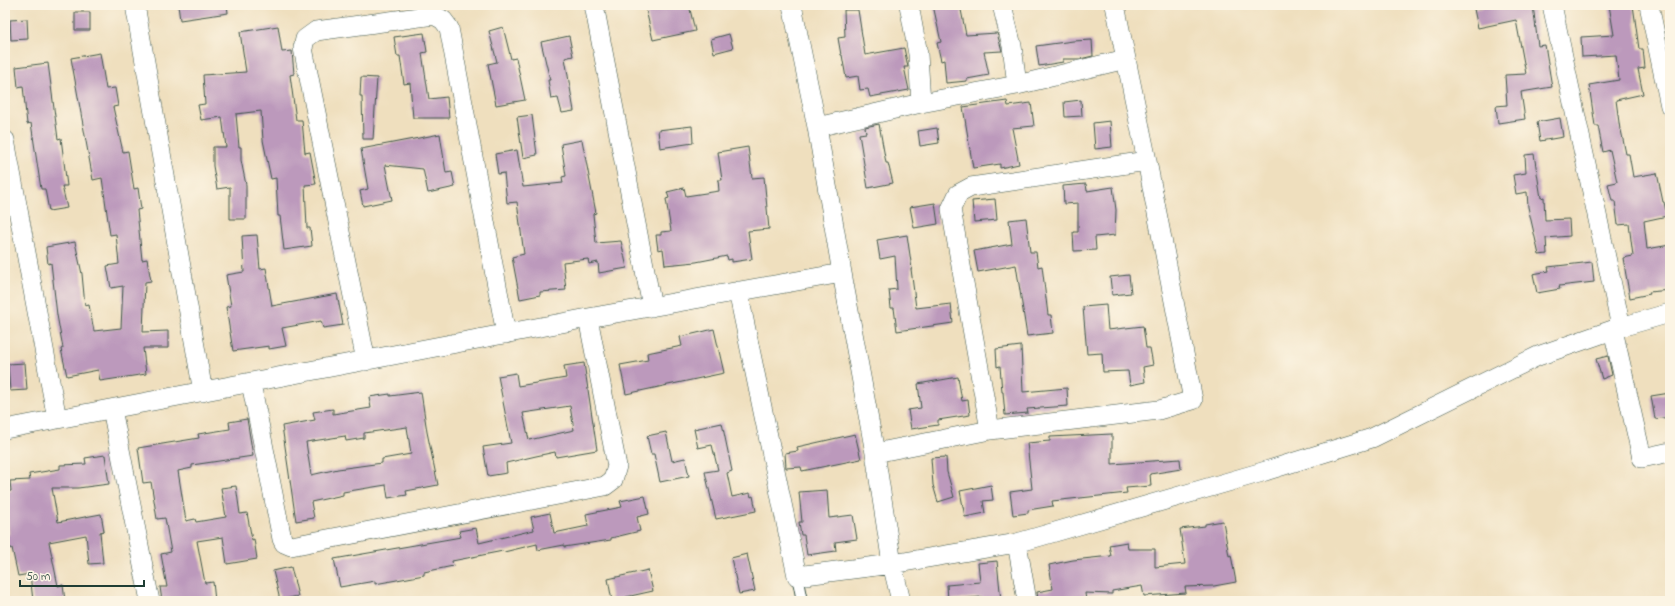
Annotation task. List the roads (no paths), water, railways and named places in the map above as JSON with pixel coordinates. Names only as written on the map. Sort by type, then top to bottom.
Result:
[{"type":"street","points":[[135,5],[203,392]]},
{"type":"street","points":[[594,5],[652,307]]},
{"type":"street","points":[[792,5],[817,127],[875,453],[892,564],[901,601]]},
{"type":"street","points":[[909,5],[918,54],[921,103]]},
{"type":"street","points":[[1002,5],[1012,46],[1017,85]]},
{"type":"street","points":[[875,453],[990,430],[1159,410],[1193,400],[1115,5]]},
{"type":"street","points":[[1552,5],[1642,458],[1670,452]]},
{"type":"street","points":[[1649,5],[1670,106]]},
{"type":"street","points":[[366,361],[303,48],[305,39],[316,31],[434,15],[443,20],[449,28],[506,334]]},
{"type":"street","points":[[817,127],[921,103],[1017,85],[1126,59]]},
{"type":"street","points":[[5,140],[57,419]]},
{"type":"street","points":[[990,430],[951,209],[958,194],[971,187],[1147,161]]},
{"type":"street","points":[[5,429],[588,318],[842,273]]},
{"type":"street","points":[[738,291],[797,576],[892,564],[1017,543],[1259,473],[1372,438],[1538,356],[1617,329],[1670,313]]},
{"type":"street","points":[[251,383],[282,539],[284,543],[291,546],[605,486],[613,480],[617,466],[588,318]]},
{"type":"street","points":[[112,409],[150,601]]},
{"type":"street","points":[[1017,543],[1027,601]]},
{"type":"lane","points":[[797,576],[802,601]]}]
